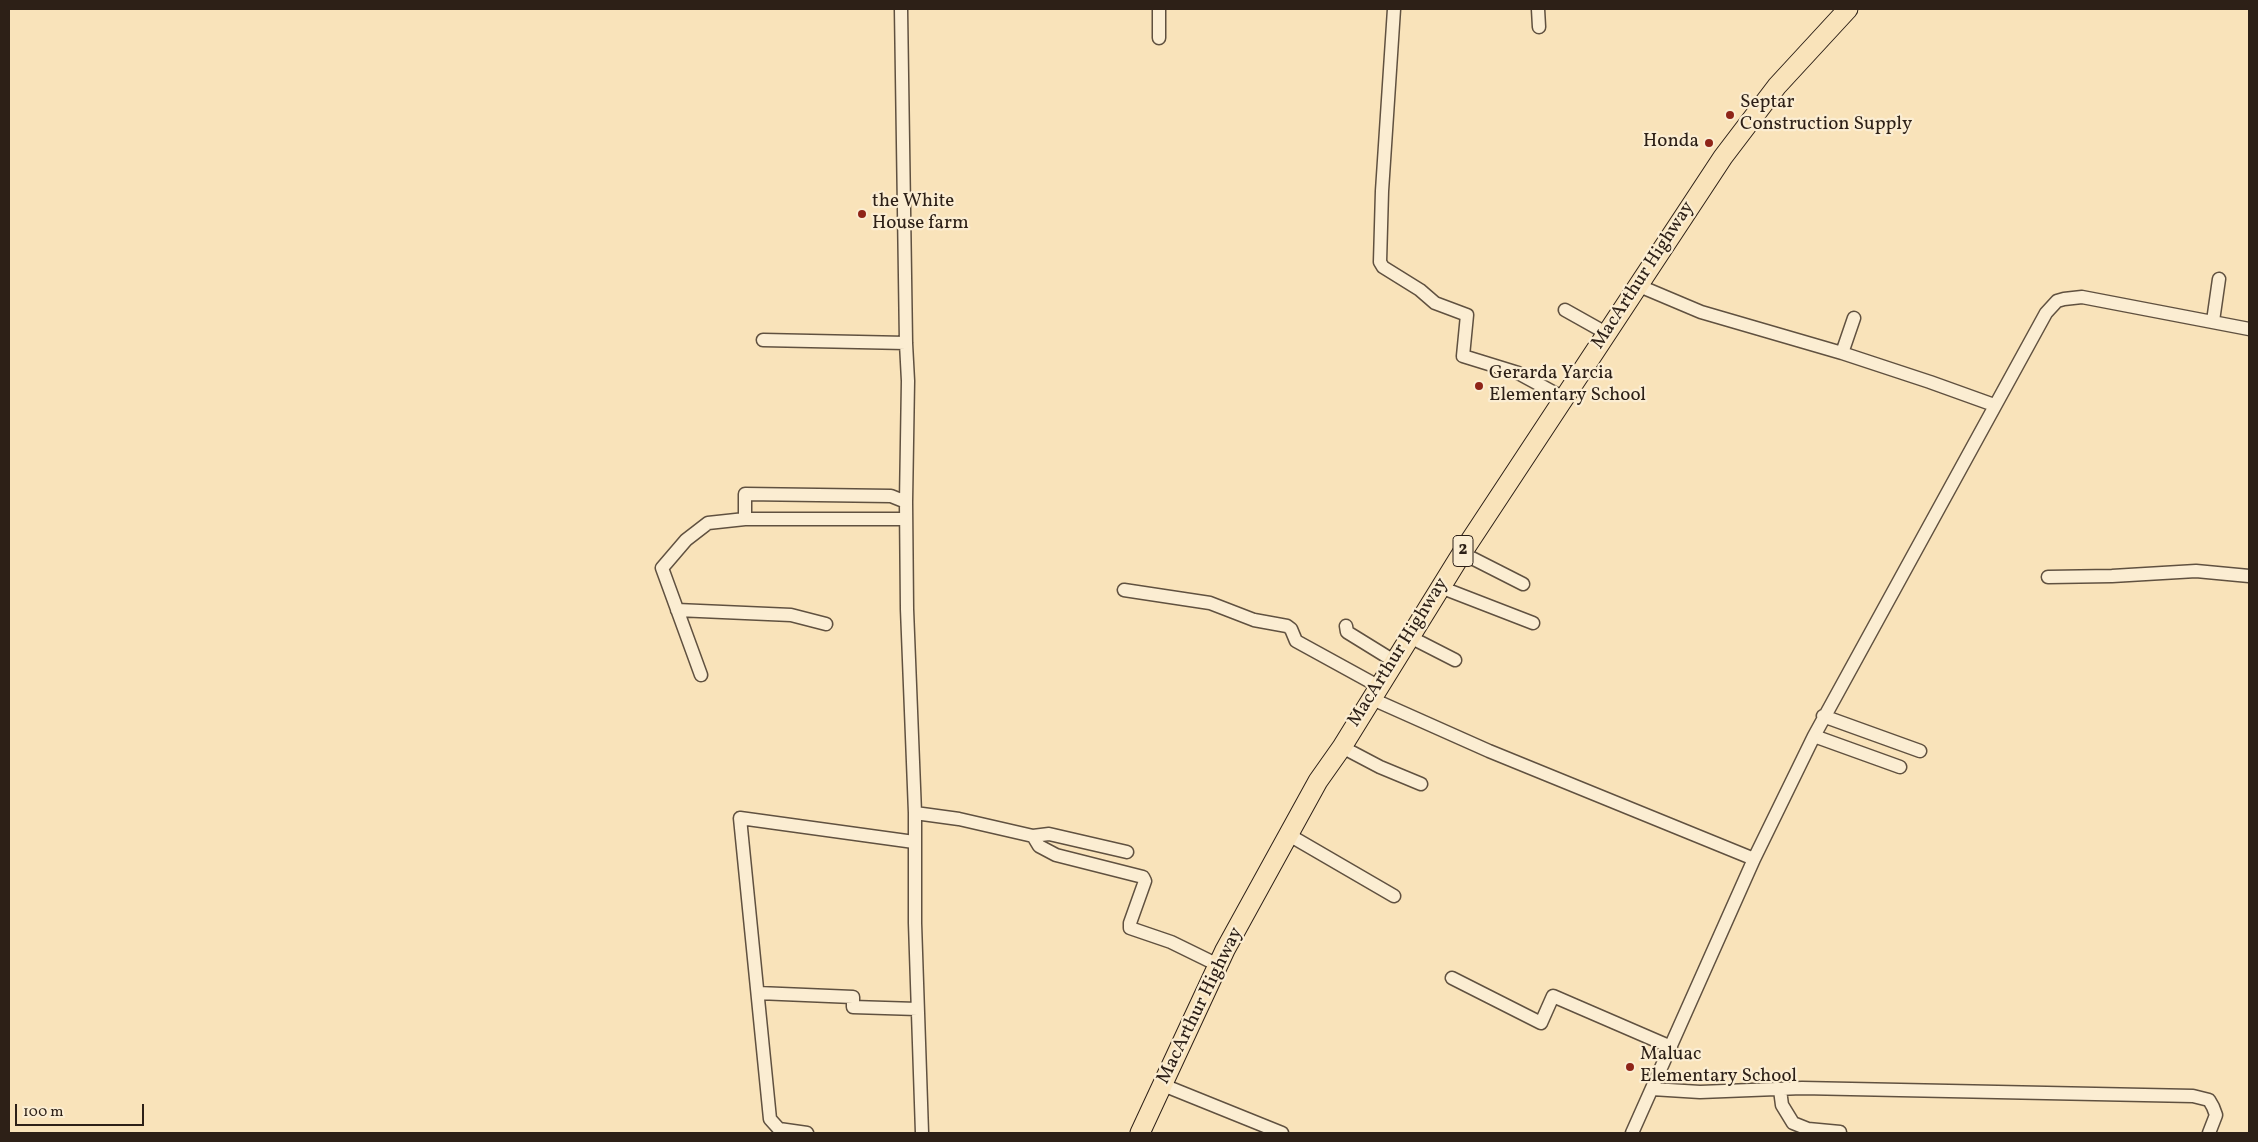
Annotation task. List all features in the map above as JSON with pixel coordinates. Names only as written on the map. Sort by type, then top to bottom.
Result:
[{"type":"highway","name":"MacArthur Highway","points":[[1140,1133],[1218,965],[1318,781],[1342,747],[1440,587],[1719,163],[1760,106],[1848,9]]},
{"type":"street","points":[[901,9],[908,381],[906,519],[915,813],[917,1009],[922,1133]]},
{"type":"street","points":[[1159,38],[1160,9]]},
{"type":"street","points":[[1394,9],[1382,191],[1380,262],[1435,303],[1467,315],[1463,356],[1518,373],[1564,398]]},
{"type":"street","points":[[1538,9],[1539,26]]},
{"type":"street","points":[[2214,321],[2219,279]]},
{"type":"street","points":[[1637,285],[1700,312],[1842,353],[1994,405]]},
{"type":"street","points":[[1632,1133],[1754,859],[1824,716],[1994,405],[2051,306],[2064,298],[2082,297],[2249,329]]},
{"type":"street","points":[[1565,310],[1606,333]]},
{"type":"street","points":[[1842,353],[1854,318]]},
{"type":"street","points":[[763,340],[906,343]]},
{"type":"street","points":[[745,519],[745,494],[891,496],[906,502]]},
{"type":"street","points":[[701,675],[662,568],[686,540],[708,523],[745,519],[906,519]]},
{"type":"street","points":[[1462,553],[1523,584]]},
{"type":"street","points":[[2048,577],[2112,576],[2196,571],[2249,576]]},
{"type":"street","points":[[1440,587],[1533,623]]},
{"type":"street","points":[[1124,590],[1210,603],[1254,620],[1287,626],[1291,629],[1296,641],[1374,692],[1489,751],[1754,859]]},
{"type":"street","points":[[677,610],[791,615],[826,624]]},
{"type":"street","points":[[1346,626],[1347,632],[1394,661]]},
{"type":"street","points":[[1410,637],[1455,660]]},
{"type":"street","points":[[1824,716],[1920,751]]},
{"type":"street","points":[[1814,736],[1900,767]]},
{"type":"street","points":[[1342,747],[1380,767],[1420,784]]},
{"type":"street","points":[[915,813],[959,819],[1033,836],[1049,834],[1128,852]]},
{"type":"street","points":[[808,1133],[779,1129],[770,1119],[740,818],[914,842]]},
{"type":"street","points":[[1289,835],[1394,896]]},
{"type":"street","points":[[1033,836],[1038,846],[1056,856],[1143,877],[1145,881],[1130,923],[1130,928],[1179,946],[1218,965]]},
{"type":"street","points":[[1452,978],[1541,1023],[1553,996],[1671,1047]]},
{"type":"street","points":[[758,993],[853,997],[853,1006],[917,1009]]},
{"type":"street","points":[[1163,1085],[1282,1133]]},
{"type":"street","points":[[1652,1089],[1700,1092],[1780,1090],[2121,1093],[2193,1096],[2208,1100],[2214,1106],[2216,1115],[2208,1133]]},
{"type":"street","points":[[1780,1090],[1782,1104],[1792,1123],[1808,1129],[1840,1132]]},
{"type":"place","name":"Septar Construction Supply","points":[[1730,115]]},
{"type":"place","name":"Honda","points":[[1709,143]]},
{"type":"place","name":"the White House farm","points":[[862,214]]},
{"type":"place","name":"Gerarda Yarcia Elementary School","points":[[1479,386]]},
{"type":"place","name":"Maluac Elementary School","points":[[1630,1067]]}]
